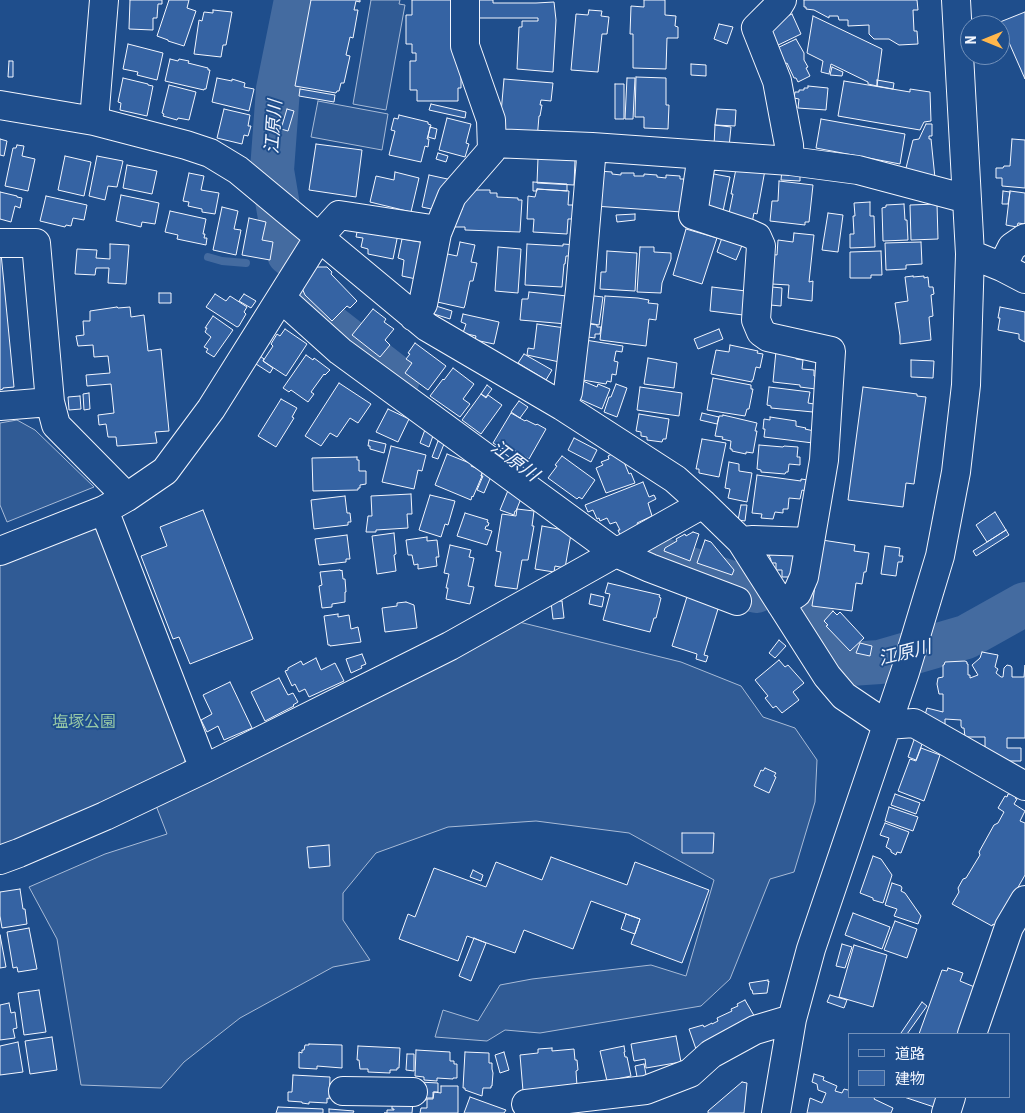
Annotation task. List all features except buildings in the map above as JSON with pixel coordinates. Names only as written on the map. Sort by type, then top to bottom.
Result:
[{"type":"street","points":[[94,121],[104,0]]},
{"type":"street","points":[[414,317],[423,304],[438,230],[452,196],[492,150],[491,120],[465,46],[465,0]]},
{"type":"street","points":[[782,0],[780,5],[756,28],[777,81],[789,145],[790,161]]},
{"type":"street","points":[[776,1113],[792,1019],[811,949],[919,628],[940,556],[956,472],[966,385],[970,254],[956,0]]},
{"type":"street","points":[[0,105],[94,121],[186,145],[210,153],[238,170],[426,327],[562,406],[675,479],[741,541],[827,676],[844,696],[887,725],[914,723],[1025,786]]},
{"type":"street","points":[[492,143],[790,161],[858,170],[967,199]]},
{"type":"street","points":[[562,406],[568,392],[580,290],[592,148]]},
{"type":"street","points":[[702,155],[693,215],[757,237],[761,246],[756,320],[761,332],[768,337],[831,350],[824,460],[804,577],[797,593],[782,604]]},
{"type":"street","points":[[0,551],[115,503],[165,471],[211,409],[319,237],[339,215],[438,230]]},
{"type":"street","points":[[970,254],[1014,273],[1012,247],[1025,238]]},
{"type":"street","points":[[0,243],[36,243],[50,402],[56,425],[115,503],[204,769]]},
{"type":"street","points":[[281,298],[340,351],[625,548],[650,568],[737,601]]},
{"type":"street","points":[[0,406],[50,402]]},
{"type":"street","points":[[0,860],[105,816],[204,769],[450,646],[703,504]]},
{"type":"street","points":[[741,541],[810,542]]},
{"type":"street","points":[[972,1033],[1009,927],[1025,900]]},
{"type":"street","points":[[526,1104],[646,1090],[690,1073],[711,1054],[755,1030],[792,1019]]},
{"type":"street","points":[[360,1099],[413,1092]]},
{"type":"street","points":[[946,1113],[951,1098]]},
{"type":"shaded area","points":[[371,0],[400,0],[399,4],[405,5],[386,110],[353,104]]},
{"type":"shaded area","points":[[318,101],[388,114],[382,150],[311,137]]},
{"type":"shaded area","points":[[17,420],[35,430],[94,487],[7,522],[0,505],[0,423]]},
{"type":"shaded area","name":"塩塚公園","points":[[94,528],[100,534],[186,758],[180,770],[0,848],[0,561]]},
{"type":"shaded area","points":[[515,621],[681,662],[741,686],[763,717],[795,728],[817,760],[815,802],[794,872],[770,879],[730,979],[701,1006],[540,1033],[505,1030],[487,1041],[435,1037],[443,1010],[478,1021],[500,985],[532,979],[651,965],[686,976],[714,880],[629,833],[536,821],[448,827],[376,853],[343,893],[343,920],[370,960],[333,967],[240,1018],[184,1062],[161,1088],[81,1085],[57,939],[29,887],[105,854],[167,834],[155,803]]},
{"type":"waterway","name":"江原川","points":[[289,254],[281,224],[272,170],[278,89],[296,0]]},
{"type":"waterway","points":[[208,257],[222,261],[246,263]]},
{"type":"waterway","name":"江原川","points":[[300,290],[303,300],[325,322],[398,379]]},
{"type":"waterway","name":"江原川","points":[[649,555],[756,591]]},
{"type":"waterway","name":"江原川","points":[[802,609],[808,611],[831,650],[850,664],[880,662],[966,637],[1025,604]]}]
